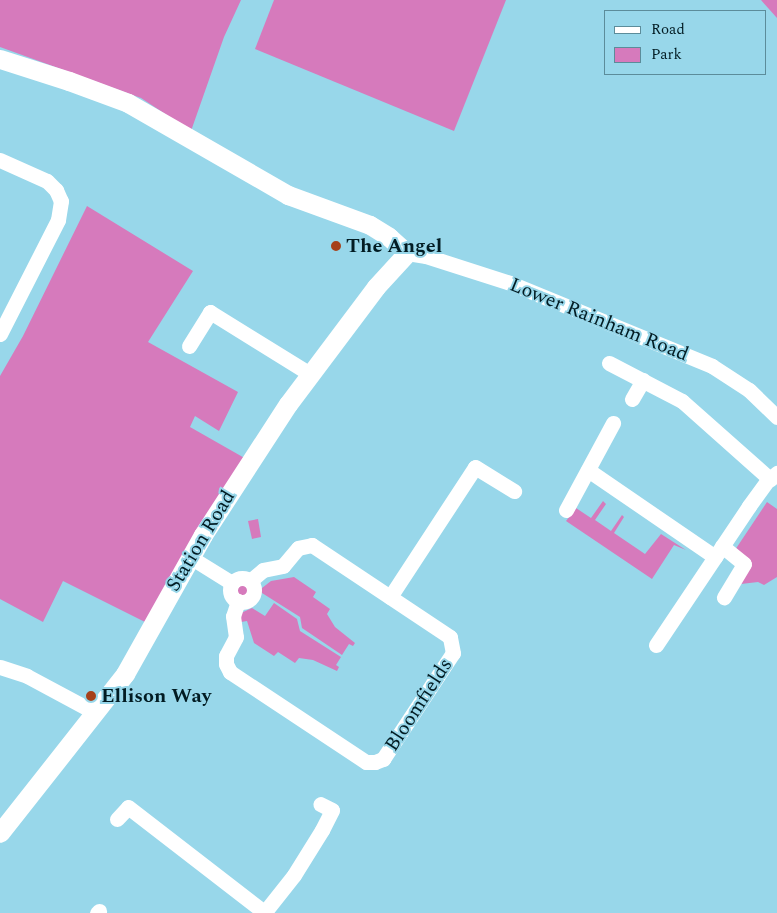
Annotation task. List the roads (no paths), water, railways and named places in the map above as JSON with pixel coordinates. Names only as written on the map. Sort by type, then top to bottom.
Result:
[{"type":"main road","points":[[0,59],[75,83],[128,103],[288,195],[370,226],[389,237],[407,253]]},
{"type":"main road","name":"Station Road","points":[[0,833],[125,674],[216,514],[310,374],[376,286],[407,253]]},
{"type":"street","points":[[0,160],[47,181],[54,186],[62,201],[57,222],[0,334]]},
{"type":"street","name":"Lower Rainham Road","points":[[407,253],[426,256],[510,283],[712,366],[749,390],[777,417]]},
{"type":"street","points":[[189,346],[210,312],[310,374]]},
{"type":"street","points":[[609,363],[690,406],[773,476],[719,551],[656,645]]},
{"type":"street","points":[[632,399],[642,380]]},
{"type":"street","points":[[566,510],[613,423]]},
{"type":"street","points":[[390,597],[475,467],[514,491]]},
{"type":"street","points":[[588,470],[719,551],[744,564],[724,597]]},
{"type":"street","name":"Bloomfields","points":[[312,545],[450,637],[453,653],[383,759],[375,762],[366,762],[230,672],[226,664],[226,656],[236,638],[233,616],[238,601],[230,594],[232,583],[240,578],[250,581],[263,570],[283,566],[297,548],[312,545]]},
{"type":"street","points":[[190,557],[232,583]]},
{"type":"street","points":[[238,601],[246,601],[252,597],[254,587],[250,581]]},
{"type":"street","points":[[0,667],[27,676],[96,713]]},
{"type":"street","points":[[118,819],[128,807],[265,913],[294,875],[322,830],[332,810],[320,804]]},
{"type":"place","name":"The Angel","points":[[336,246]]},
{"type":"place","name":"Ellison Way","points":[[91,696]]}]
